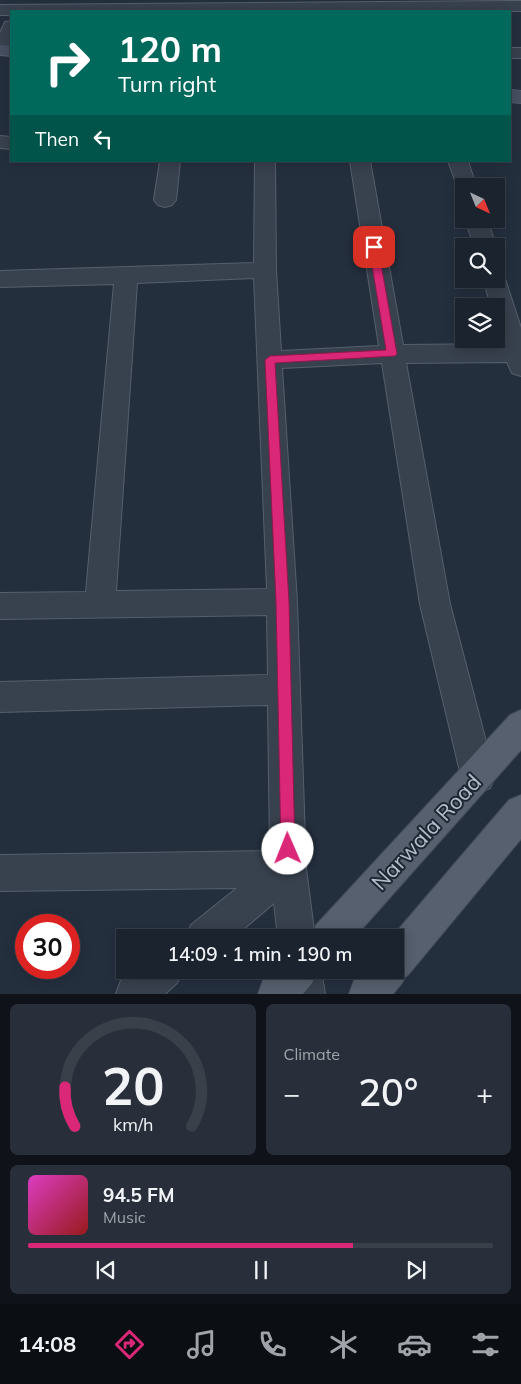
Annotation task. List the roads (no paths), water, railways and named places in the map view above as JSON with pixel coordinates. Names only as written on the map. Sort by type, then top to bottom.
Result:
[{"type":"main road","name":"Narwala Road","points":[[337,929],[478,776],[521,726]]},
{"type":"main road","points":[[404,951],[521,812]]},
{"type":"main road","points":[[277,994],[291,979]]},
{"type":"main road","points":[[368,994],[380,979]]},
{"type":"street","points":[[97,10],[259,6],[521,6]]},
{"type":"street","points":[[5,50],[10,33]]},
{"type":"street","points":[[165,200],[170,162]]},
{"type":"street","points":[[265,162],[265,270],[282,602],[288,869],[296,929]]},
{"type":"street","points":[[360,162],[435,604],[478,776]]},
{"type":"street","points":[[458,162],[463,178]]},
{"type":"street","points":[[0,279],[265,270]]},
{"type":"street","points":[[100,605],[126,276]]},
{"type":"street","points":[[270,360],[392,354],[519,360],[497,288]]},
{"type":"street","points":[[0,606],[282,602]]},
{"type":"street","points":[[0,697],[285,690]]},
{"type":"street","points":[[0,873],[288,869]]},
{"type":"street","points":[[215,929],[288,869]]},
{"type":"street","points":[[135,994],[153,979]]},
{"type":"street","points":[[302,979],[306,994]]}]
